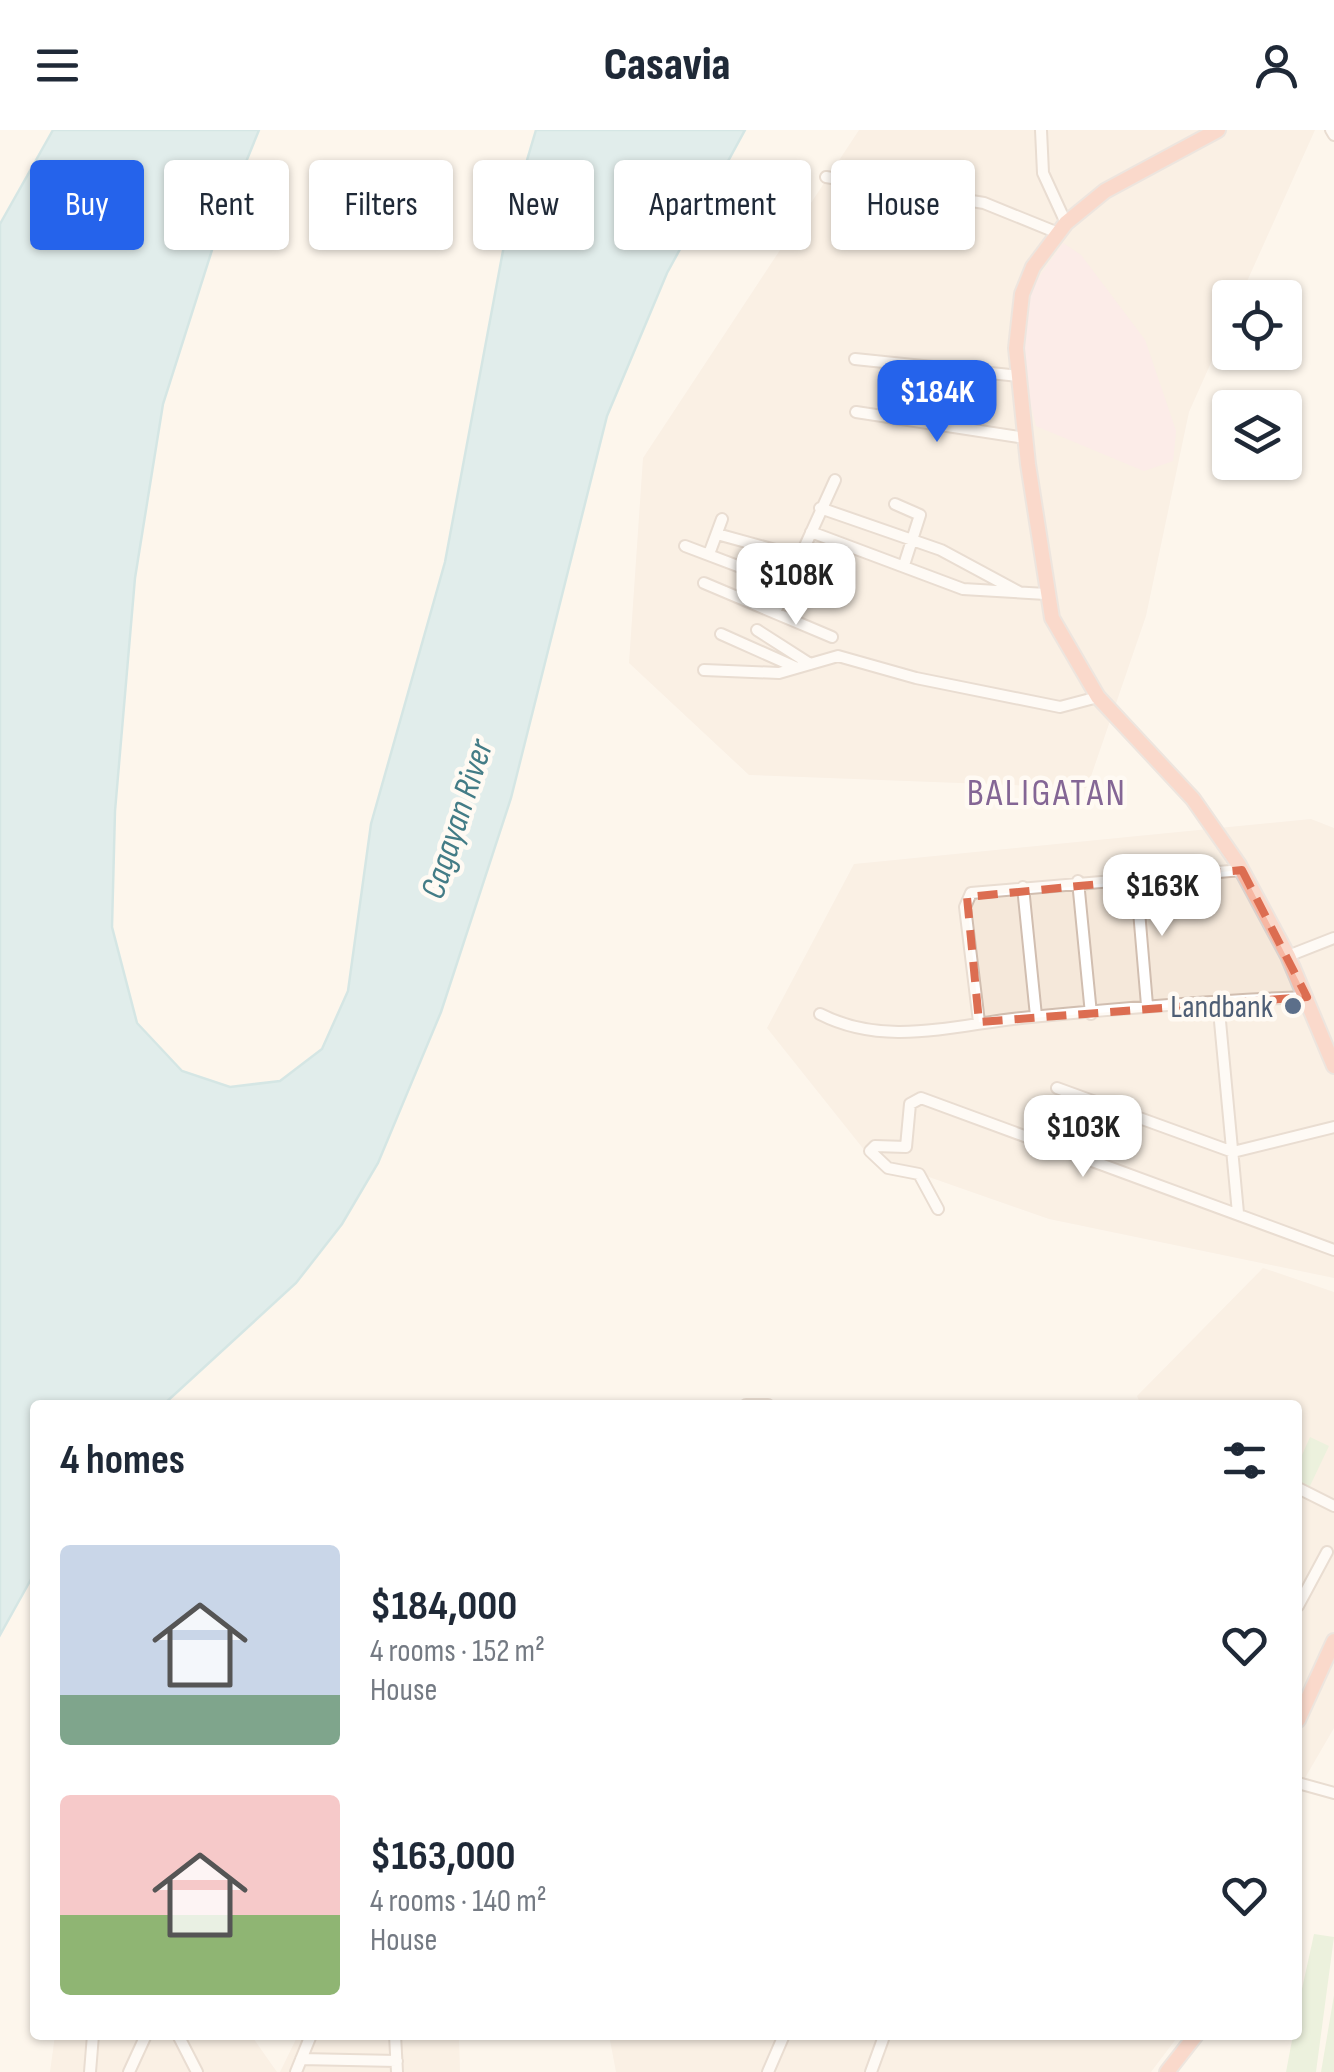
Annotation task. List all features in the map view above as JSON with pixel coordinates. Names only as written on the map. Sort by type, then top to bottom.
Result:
[{"type":"highway","points":[[1218,130],[1104,191],[1062,228],[1037,260],[1022,294],[1017,319],[1025,438],[1052,618],[1098,697],[1193,800],[1242,870],[1288,956],[1334,1066]]},
{"type":"highway","points":[[1302,1711],[1334,1641]]},
{"type":"highway","points":[[1168,2072],[1192,2040]]},
{"type":"street","points":[[1040,130],[1043,173],[1062,228]]},
{"type":"street","points":[[826,177],[984,203],[1062,228]]},
{"type":"street","points":[[855,358],[1019,376]]},
{"type":"street","points":[[856,412],[1025,438]]},
{"type":"street","points":[[776,610],[784,584],[835,480]]},
{"type":"street","points":[[895,504],[920,515],[904,565]]},
{"type":"street","points":[[820,508],[913,540],[993,574],[1020,592]]},
{"type":"street","points":[[709,554],[722,519]]},
{"type":"street","points":[[810,532],[977,593],[1046,594]]},
{"type":"street","points":[[717,534],[797,556]]},
{"type":"street","points":[[686,546],[784,584]]},
{"type":"street","points":[[704,582],[832,637]]},
{"type":"street","points":[[757,630],[810,664]]},
{"type":"street","points":[[721,634],[796,668]]},
{"type":"street","points":[[704,670],[778,674],[846,657],[916,678],[1060,707],[1098,697]]},
{"type":"street","points":[[979,1022],[966,901],[971,892],[1242,870]]},
{"type":"street","points":[[1136,876],[1147,1006]]},
{"type":"street","points":[[1078,881],[1091,1014]]},
{"type":"street","points":[[1023,887],[1036,1016]]},
{"type":"street","points":[[1288,956],[1334,938]]},
{"type":"street","points":[[820,1014],[848,1027],[916,1033],[1036,1016],[1218,1000],[1307,997]]},
{"type":"street","points":[[1218,1000],[1238,1213]]},
{"type":"street","points":[[1057,1088],[1233,1152],[1334,1126]]},
{"type":"street","points":[[938,1209],[919,1174],[888,1168],[870,1151],[874,1146],[906,1147],[910,1104],[920,1098],[1334,1250]]},
{"type":"street","points":[[1302,1490],[1334,1506]]},
{"type":"street","points":[[1302,1599],[1327,1552]]},
{"type":"street","points":[[1302,1784],[1334,1793]]},
{"type":"street","points":[[90,2072],[92,2040]]},
{"type":"street","points":[[128,2072],[144,2040]]},
{"type":"street","points":[[181,2040],[197,2072]]},
{"type":"street","points":[[296,2072],[309,2040]]},
{"type":"street","points":[[302,2059],[397,2066],[395,2040]]},
{"type":"street","points":[[768,2072],[782,2040]]},
{"type":"street","points":[[872,2072],[884,2040]]},
{"type":"street","points":[[184,2072],[191,2060]]},
{"type":"highlighted area","points":[[1242,870],[1307,997],[979,1022],[967,897]]},
{"type":"shaded area","points":[[859,130],[1315,130],[1248,280],[1212,280],[1212,360],[1189,412],[1146,616],[1087,788],[749,775],[629,663],[643,458],[780,250],[811,250],[811,203],[831,173],[831,250],[975,250],[975,160],[839,160]]},
{"type":"shaded area","points":[[1063,243],[1081,255],[1145,340],[1176,431],[1173,461],[1144,471],[1036,426],[1025,379],[1023,337],[1032,287]]},
{"type":"shaded area","points":[[1311,819],[1334,828],[1334,1278],[1049,1219],[869,1156],[767,1028],[854,864]]},
{"type":"shaded area","points":[[1263,1268],[1334,1292],[1334,1728],[1302,1783],[1302,1400],[1139,1400],[1137,1396]]},
{"type":"shaded area","points":[[54,2040],[255,2040],[277,2072],[50,2072]]},
{"type":"shaded area","points":[[296,2040],[459,2040],[460,2072],[280,2072]]},
{"type":"shaded area","points":[[610,2040],[1175,2040],[1151,2072],[616,2072]]},
{"type":"green space","points":[[1310,1437],[1329,1446],[1309,1488],[1302,1484],[1302,1455]]},
{"type":"green space","points":[[1314,1934],[1334,1937],[1316,2072],[1286,2072],[1292,2040],[1302,2040],[1302,1989]]},
{"type":"green space","points":[[1334,1995],[1334,2072],[1321,2072]]},
{"type":"water","name":"Cagayan River","points":[[53,130],[259,130],[247,160],[164,160],[164,250],[212,250],[163,404],[135,578],[115,811],[112,927],[137,1023],[182,1071],[230,1087],[280,1081],[322,1049],[348,991],[371,824],[445,562],[503,250],[594,250],[594,160],[527,160],[536,130],[745,130],[729,160],[614,160],[614,250],[680,250],[607,416],[511,798],[441,1012],[378,1163],[342,1224],[296,1283],[168,1400],[30,1400],[30,1581],[0,1635],[0,224],[30,171],[30,250],[144,250],[144,160],[36,160]]},
{"type":"place","name":"Landbank","points":[[1293,1006]]},
{"type":"district","name":"BALIGATAN","points":[[1047,792]]}]
